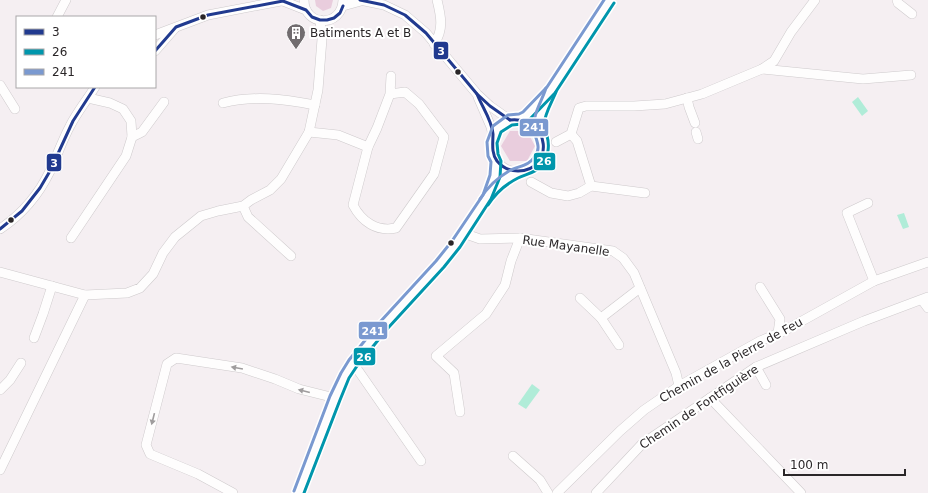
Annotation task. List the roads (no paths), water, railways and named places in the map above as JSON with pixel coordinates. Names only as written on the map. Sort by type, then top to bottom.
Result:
[{"type":"street","points":[[57,16],[66,0]]},
{"type":"street","points":[[304,0],[306,10]]},
{"type":"street","points":[[322,39],[334,18],[340,13],[343,3],[361,0],[384,5],[405,15],[426,33],[477,94],[490,106],[510,120]]},
{"type":"street","points":[[434,44],[441,28],[438,0]]},
{"type":"street","points":[[521,119],[526,116],[551,90],[610,0]]},
{"type":"street","points":[[543,151],[571,134],[579,108],[586,106],[634,106],[665,104],[702,94],[762,69],[774,61],[791,32],[814,0]]},
{"type":"street","points":[[897,0],[898,3],[912,14]]},
{"type":"street","points":[[156,35],[208,15],[266,2],[284,1],[306,10],[312,17],[320,20],[334,18]]},
{"type":"street","points":[[0,272],[85,295],[127,293],[140,288],[153,274],[164,253],[176,237],[201,216],[243,206],[270,190],[281,179],[309,132],[315,105],[322,39],[320,20]]},
{"type":"street","points":[[156,50],[176,27]]},
{"type":"street","points":[[762,69],[863,78],[911,75]]},
{"type":"street","points":[[390,94],[405,92],[419,104],[444,137],[434,174],[396,228],[387,230],[371,225],[357,213],[353,205],[368,147],[390,94],[391,76]]},
{"type":"street","points":[[0,84],[15,109]]},
{"type":"street","points":[[0,229],[18,214],[42,186],[50,172],[70,126],[95,88]]},
{"type":"street","points":[[538,129],[551,90]]},
{"type":"street","points":[[299,493],[345,376],[353,363],[440,264],[464,233],[487,197],[495,176],[496,161],[492,148],[493,136],[491,127],[477,94]]},
{"type":"street","points":[[71,238],[126,156],[132,137],[132,120],[123,109],[110,103],[88,98]]},
{"type":"street","points":[[223,103],[239,99],[261,98],[315,105]]},
{"type":"street","points":[[687,98],[696,131]]},
{"type":"street","points":[[132,137],[142,132],[164,102]]},
{"type":"street","points":[[487,197],[509,177],[518,172],[525,171],[537,164],[543,151],[543,138],[538,129],[531,122],[521,119],[510,120],[503,124],[497,129],[493,136]]},
{"type":"street","points":[[309,132],[338,135],[368,147]]},
{"type":"street","points":[[571,134],[577,141],[591,186]]},
{"type":"street","points":[[543,138],[556,142]]},
{"type":"street","points":[[496,161],[506,169],[518,172]]},
{"type":"street","points":[[531,182],[551,193],[568,196],[591,186],[645,193]]},
{"type":"street","points":[[868,203],[847,213],[874,281]]},
{"type":"street","points":[[243,206],[248,217],[292,256]]},
{"type":"street","name":"Rue Mayanelle","points":[[464,233],[480,239],[520,238],[613,251],[623,258],[634,273],[676,373],[679,386]]},
{"type":"street","points":[[460,412],[454,373],[436,356],[486,314],[505,285],[511,261],[520,238]]},
{"type":"street","name":"Chemin de la Pierre de Feu","points":[[557,493],[620,431],[644,410],[679,386],[760,341],[778,333],[874,281],[928,262]]},
{"type":"street","points":[[34,338],[44,314],[52,286]]},
{"type":"street","points":[[760,287],[780,319],[778,333]]},
{"type":"street","points":[[601,318],[640,288]]},
{"type":"street","points":[[0,470],[85,295]]},
{"type":"street","points":[[580,298],[601,318],[619,345]]},
{"type":"street","points":[[925,298],[928,308]]},
{"type":"street","name":"Chemin de Fontfiguière","points":[[596,493],[642,444],[756,367],[864,321],[925,298]]},
{"type":"street","points":[[233,493],[198,474],[150,454],[146,445],[167,364],[176,358],[242,368],[299,389],[336,398]]},
{"type":"street","points":[[353,363],[421,461]]},
{"type":"street","points":[[0,390],[10,380],[21,364]]},
{"type":"street","points":[[756,367],[766,385]]},
{"type":"street","points":[[710,398],[801,493]]},
{"type":"street","points":[[513,456],[540,480],[548,493]]},
{"type":"place","name":"Batiments A et B","points":[[296,50]]}]
